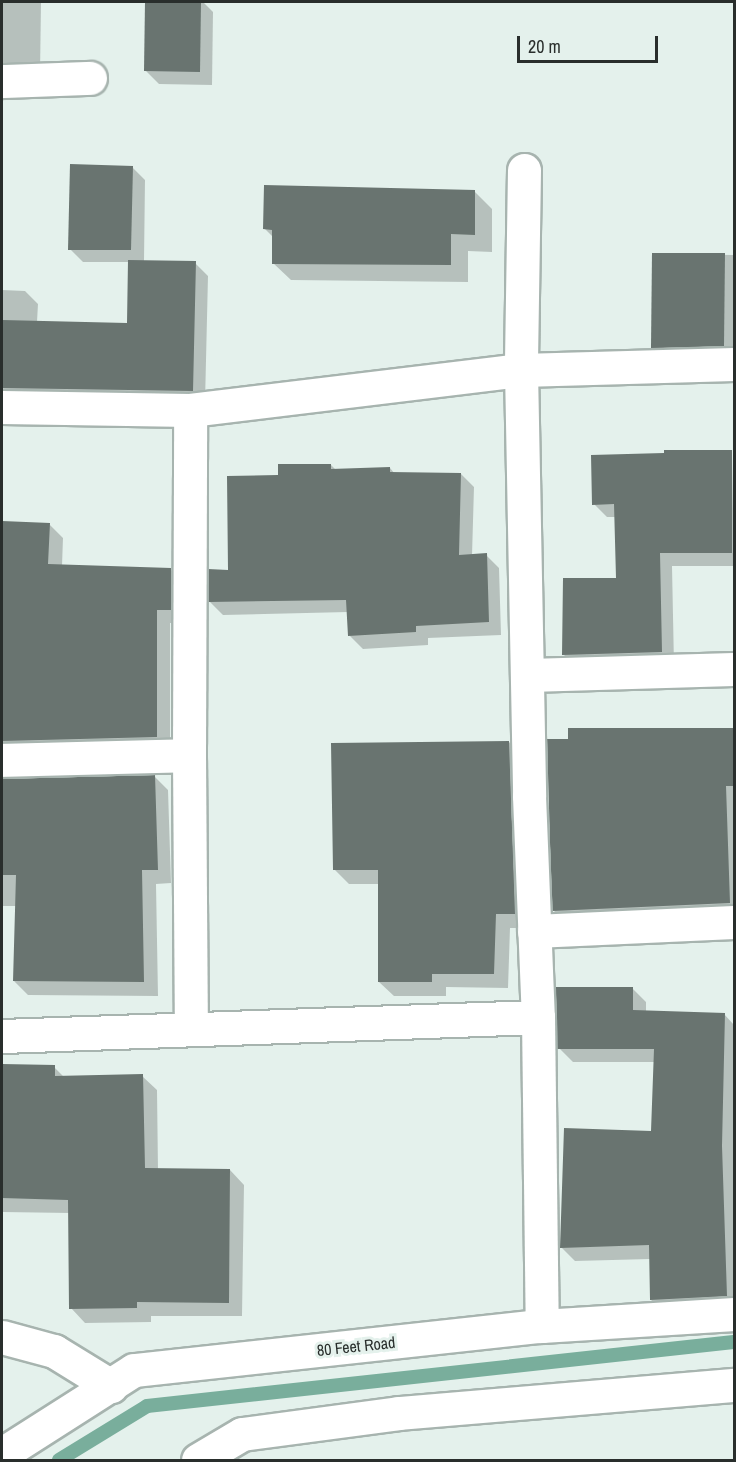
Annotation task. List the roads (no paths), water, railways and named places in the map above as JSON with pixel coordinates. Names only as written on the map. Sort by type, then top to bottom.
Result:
[{"type":"street","points":[[2,81],[90,78]]},
{"type":"street","points":[[524,170],[521,370],[538,1017],[542,1326]]},
{"type":"street","points":[[2,407],[190,410],[521,370],[735,364]]},
{"type":"street","points":[[190,410],[191,1029]]},
{"type":"street","points":[[528,675],[735,669]]},
{"type":"street","points":[[2,760],[189,755]]},
{"type":"street","points":[[534,932],[735,922]]},
{"type":"street","points":[[2,1036],[538,1017]]},
{"type":"street","name":"80 Feet Road","points":[[2,1454],[135,1371],[542,1326],[735,1314]]},
{"type":"street","points":[[2,1337],[54,1351],[111,1386]]},
{"type":"street","points":[[198,1461],[242,1434],[399,1413],[735,1385]]},
{"type":"waterway","points":[[59,1460],[147,1406],[734,1342]]}]
